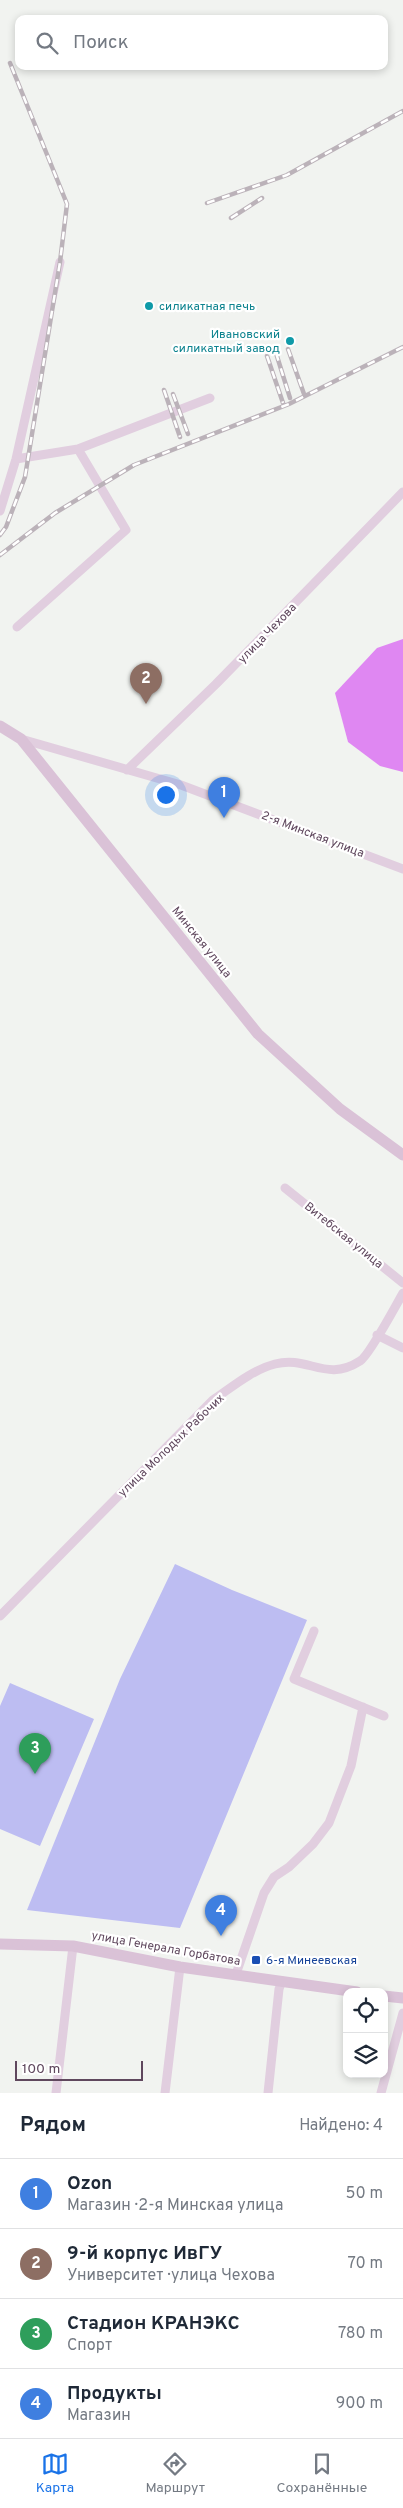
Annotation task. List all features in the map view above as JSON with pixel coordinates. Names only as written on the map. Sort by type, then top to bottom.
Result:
[{"type":"main road","name":"Минская улица","points":[[0,726],[21,739],[258,1034],[340,1109],[403,1154]]},
{"type":"main road","name":"улица Генерала Горбатова","points":[[0,1944],[72,1946],[180,1967],[343,1990]]},
{"type":"main road","points":[[388,1996],[403,1998]]},
{"type":"street","points":[[0,511],[16,459],[60,262]]},
{"type":"street","points":[[16,459],[78,450],[210,398]]},
{"type":"street","points":[[17,627],[126,530],[78,450]]},
{"type":"street","name":"улица Чехова","points":[[127,770],[216,684],[403,492]]},
{"type":"street","name":"2-я Минская улица","points":[[21,739],[190,788],[403,869]]},
{"type":"street","name":"Витебская улица","points":[[285,1188],[403,1283]]},
{"type":"street","name":"улица Молодых Рабочих","points":[[0,1616],[213,1400],[247,1376],[276,1364],[298,1362],[334,1372],[362,1361],[403,1293]]},
{"type":"street","points":[[378,1335],[403,1348]]},
{"type":"street","points":[[314,1631],[294,1679],[384,1716]]},
{"type":"street","points":[[236,1974],[264,1893],[274,1877],[289,1867],[313,1844],[329,1823],[351,1766],[363,1707]]},
{"type":"street","points":[[56,2093],[72,1946]]},
{"type":"street","points":[[165,2093],[180,1967]]},
{"type":"street","points":[[268,2093],[279,1989],[282,1981]]},
{"type":"street","points":[[381,2093],[403,2013]]},
{"type":"shaded area","points":[[403,639],[403,772],[380,766],[348,742],[335,693],[377,648]]},
{"type":"shaded area","points":[[175,1564],[232,1590],[307,1620],[180,1928],[27,1910],[120,1679]]},
{"type":"shaded area","points":[[10,1683],[94,1719],[40,1846],[0,1829],[0,1706]]},
{"type":"railway","points":[[0,535],[6,527],[25,477],[60,262],[67,204],[10,63]]},
{"type":"railway","points":[[207,203],[287,175],[403,111]]},
{"type":"railway","points":[[231,218],[262,198]]},
{"type":"railway","points":[[0,555],[55,513],[134,465],[289,404],[403,347]]},
{"type":"railway","points":[[288,349],[304,394]]},
{"type":"railway","points":[[276,353],[290,398]]},
{"type":"railway","points":[[267,356],[283,403]]},
{"type":"railway","points":[[164,390],[180,437]]},
{"type":"railway","points":[[173,394],[188,434]]},
{"type":"place","name":"силикатная печь","points":[[149,306]]},
{"type":"place","name":"Ивановский силикатный завод","points":[[290,341]]},
{"type":"place","name":"9-й корпус ИвГУ","points":[[146,704]]},
{"type":"place","name":"Ozon","points":[[224,818]]},
{"type":"place","name":"Стадион КРАНЭКС","points":[[35,1774]]},
{"type":"place","name":"Продукты","points":[[221,1936]]},
{"type":"place","name":"6-я Минеевская","points":[[256,1960]]}]
